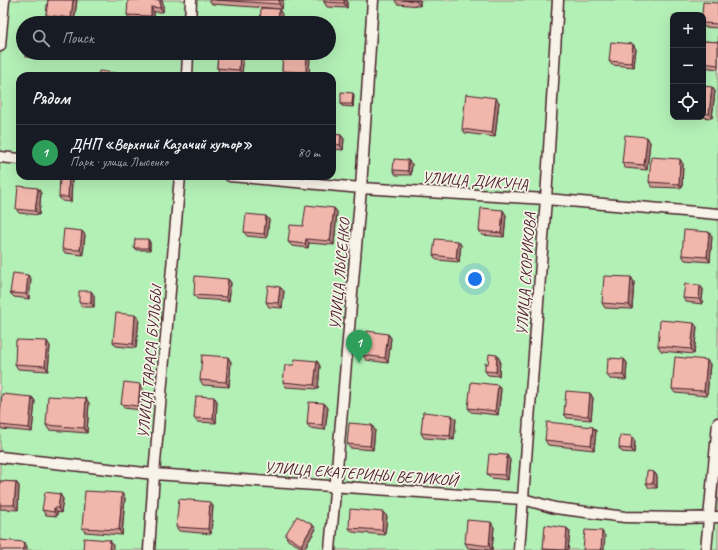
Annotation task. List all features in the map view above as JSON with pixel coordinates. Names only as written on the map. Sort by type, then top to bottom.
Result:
[{"type":"street","points":[[0,46],[4,0]]},
{"type":"street","points":[[191,16],[192,0]]},
{"type":"street","name":"УЛИЦА ЛЫСЕНКО","points":[[330,550],[361,188],[373,0]]},
{"type":"street","name":"УЛИЦА СКОРИКОВА","points":[[519,550],[546,199],[558,0]]},
{"type":"street","points":[[187,72],[188,60]]},
{"type":"street","points":[[0,157],[16,159]]},
{"type":"street","name":"УЛИЦА ТАРАСА БУЛЬБЫ","points":[[149,550],[154,474],[180,180]]},
{"type":"street","name":"УЛИЦА ДИКУНА","points":[[274,180],[361,188],[546,199],[718,214]]},
{"type":"street","points":[[706,550],[713,517],[718,423]]},
{"type":"street","name":"УЛИЦА ЕКАТЕРИНЫ ВЕЛИКОЙ","points":[[0,457],[154,474],[336,485],[523,499],[555,508],[625,517],[713,517]]},
{"type":"green space","points":[[0,0],[718,0],[718,550],[0,550]]},
{"type":"building","points":[[48,0],[73,0],[71,16],[46,15]]},
{"type":"building","points":[[128,0],[160,0],[160,8],[151,7],[151,16],[127,15]]},
{"type":"building","points":[[216,0],[279,0],[279,4]]},
{"type":"building","points":[[324,0],[344,0],[344,3],[324,2]]},
{"type":"building","points":[[703,2],[718,3],[718,24],[706,23],[706,12],[702,12]]},
{"type":"building","points":[[261,8],[279,9],[278,16],[260,16]]},
{"type":"building","points":[[706,41],[718,42],[718,65],[706,63]]},
{"type":"building","points":[[611,42],[633,44],[631,63],[609,61]]},
{"type":"building","points":[[218,60],[240,60],[239,70],[217,68]]},
{"type":"building","points":[[283,60],[307,60],[306,72],[282,71]]},
{"type":"building","points":[[706,86],[712,87],[709,114],[706,114]]},
{"type":"building","points":[[341,92],[353,93],[352,104],[341,104]]},
{"type":"building","points":[[466,94],[496,98],[492,133],[462,129]]},
{"type":"building","points":[[336,134],[341,135],[340,145],[336,144]]},
{"type":"building","points":[[625,135],[647,137],[644,165],[622,163]]},
{"type":"building","points":[[651,157],[680,159],[679,184],[649,182]]},
{"type":"building","points":[[394,159],[408,160],[408,171],[393,170]]},
{"type":"building","points":[[60,180],[69,180],[68,197],[59,197]]},
{"type":"building","points":[[18,186],[38,188],[35,211],[16,209]]},
{"type":"building","points":[[306,205],[334,208],[330,241],[306,239],[305,244],[288,242],[290,225],[303,226]]},
{"type":"building","points":[[481,208],[503,210],[501,233],[479,231]]},
{"type":"building","points":[[246,214],[266,216],[264,234],[244,232]]},
{"type":"building","points":[[64,229],[82,231],[80,250],[62,249]]},
{"type":"building","points":[[684,230],[709,232],[707,257],[682,255]]},
{"type":"building","points":[[135,239],[148,239],[148,248],[134,248]]},
{"type":"building","points":[[435,239],[458,241],[456,258],[433,255]]},
{"type":"building","points":[[13,273],[28,275],[26,294],[10,293]]},
{"type":"building","points":[[195,276],[228,279],[226,297],[194,295]]},
{"type":"building","points":[[604,276],[631,277],[629,305],[602,303]]},
{"type":"building","points":[[685,284],[700,285],[699,299],[683,298]]},
{"type":"building","points":[[268,285],[280,287],[278,303],[266,302]]},
{"type":"building","points":[[79,291],[91,291],[91,303],[79,302]]},
{"type":"building","points":[[116,313],[135,315],[133,344],[113,342]]},
{"type":"building","points":[[660,320],[694,323],[691,349],[658,346]]},
{"type":"building","points":[[367,331],[388,334],[385,358],[363,355]]},
{"type":"building","points":[[16,340],[47,341],[45,366],[15,364]]},
{"type":"building","points":[[489,354],[497,355],[496,372],[485,371],[485,363],[488,364]]},
{"type":"building","points":[[202,355],[228,357],[226,382],[200,380]]},
{"type":"building","points":[[675,357],[707,360],[704,391],[672,389]]},
{"type":"building","points":[[608,358],[624,359],[623,375],[607,375]]},
{"type":"building","points":[[295,359],[317,361],[314,385],[283,382],[285,365],[294,365]]},
{"type":"building","points":[[124,382],[140,384],[138,406],[121,404]]},
{"type":"building","points":[[471,382],[498,385],[495,411],[468,408]]},
{"type":"building","points":[[566,391],[590,393],[588,416],[564,414]]},
{"type":"building","points":[[2,394],[32,397],[29,428],[0,425]]},
{"type":"building","points":[[48,396],[86,398],[84,428],[46,425]]},
{"type":"building","points":[[196,396],[214,397],[213,419],[194,418]]},
{"type":"building","points":[[309,402],[324,403],[322,425],[307,424]]},
{"type":"building","points":[[423,412],[452,415],[450,436],[421,433]]},
{"type":"building","points":[[547,422],[593,427],[591,445],[545,440]]},
{"type":"building","points":[[349,423],[372,425],[370,446],[347,444]]},
{"type":"building","points":[[620,435],[632,436],[631,449],[619,448]]},
{"type":"building","points":[[489,454],[507,455],[505,475],[487,474]]},
{"type":"building","points":[[647,471],[654,472],[653,483],[646,483]]},
{"type":"building","points":[[0,481],[16,482],[14,505],[0,505]]},
{"type":"building","points":[[85,491],[122,493],[119,530],[82,528]]},
{"type":"building","points":[[45,492],[60,494],[58,508],[54,508],[54,512],[42,510]]},
{"type":"building","points":[[179,499],[210,502],[208,529],[176,527]]},
{"type":"building","points":[[350,509],[383,512],[382,530],[349,528]]},
{"type":"building","points":[[297,516],[313,525],[301,545],[285,535]]},
{"type":"building","points":[[467,520],[491,522],[489,546],[465,543]]},
{"type":"building","points":[[545,525],[567,528],[565,550],[543,549]]},
{"type":"building","points":[[585,530],[602,531],[601,550],[583,550]]},
{"type":"building","points":[[84,538],[110,540],[109,550],[83,550]]},
{"type":"building","points":[[0,540],[24,542],[23,550],[0,550]]},
{"type":"place","name":"ДНП «Верхний Казачий хутор»","points":[[359,363]]}]
